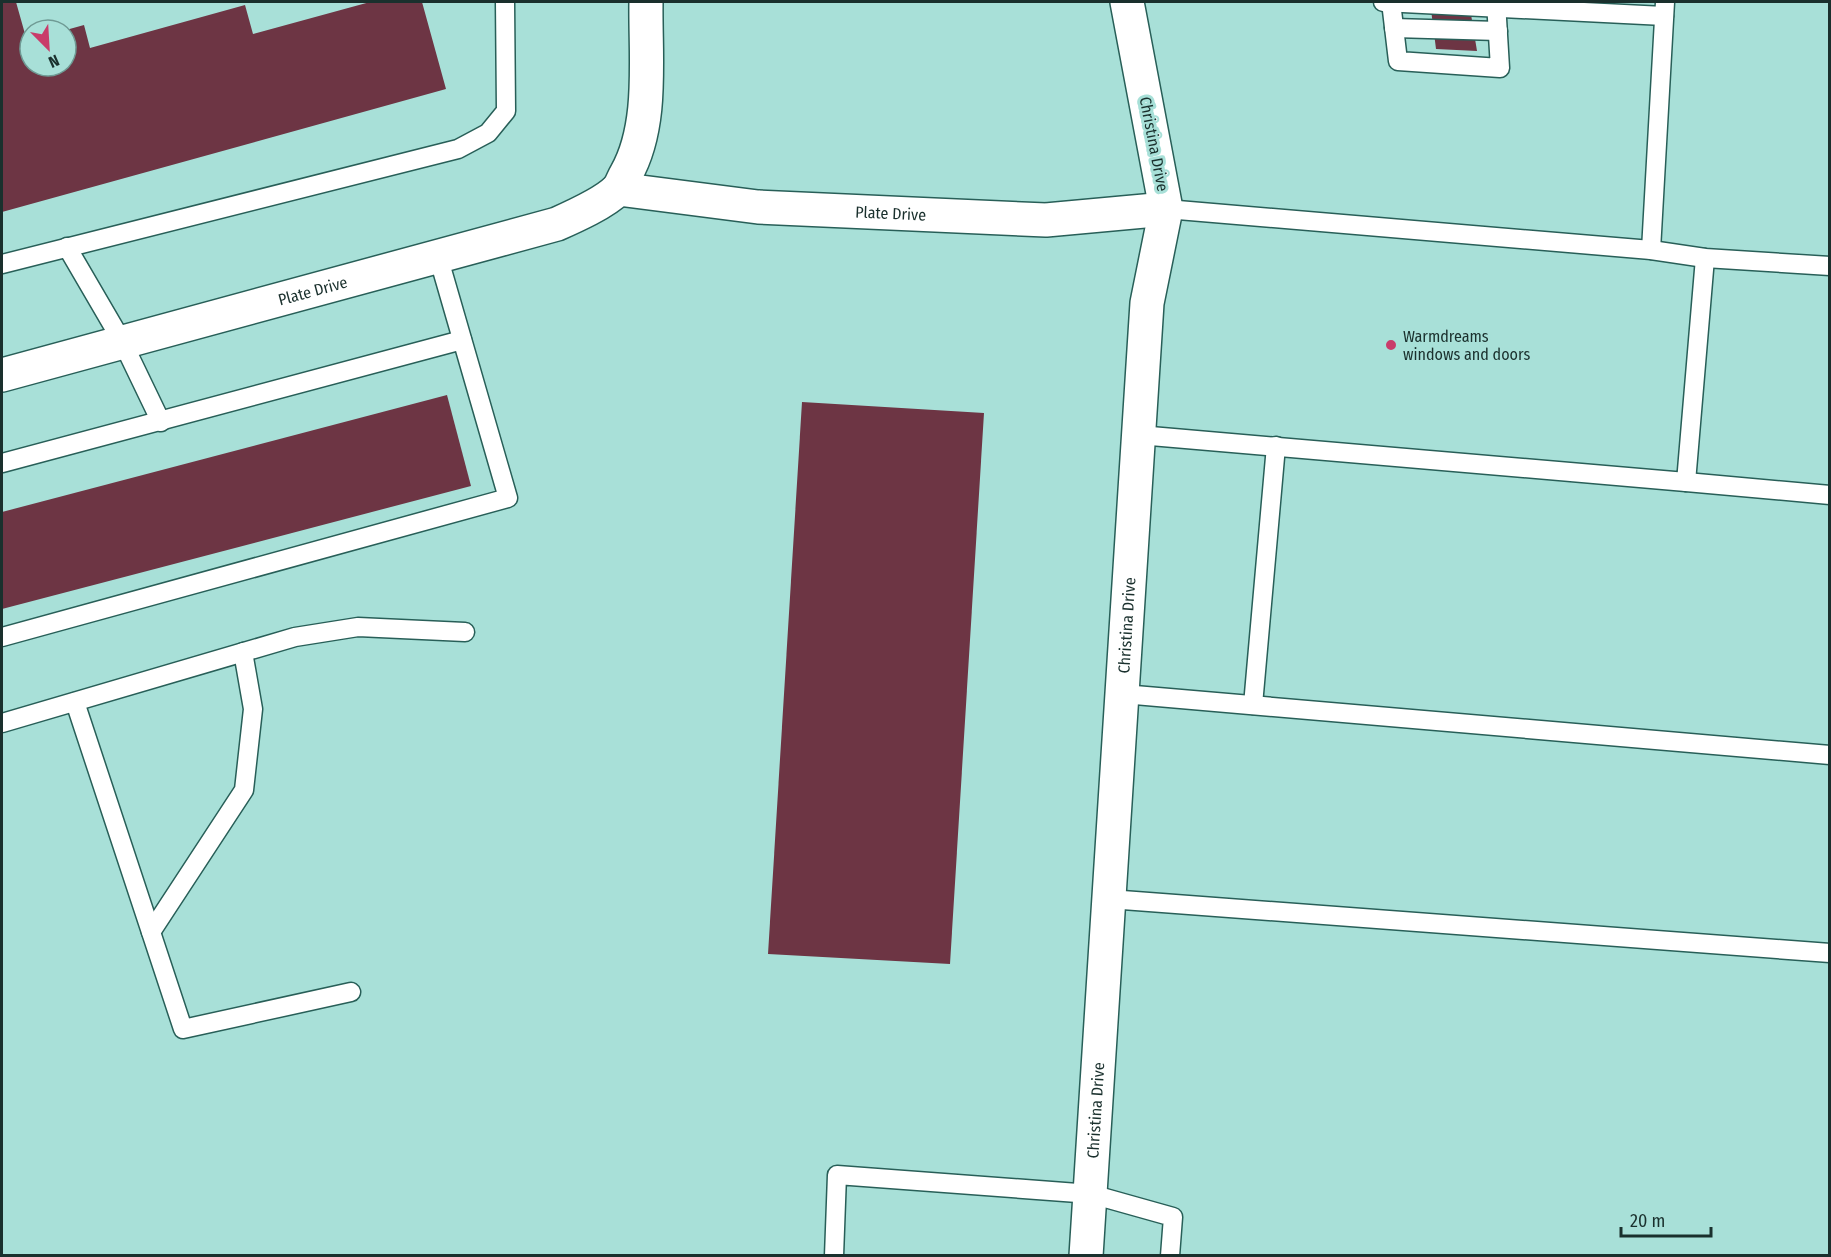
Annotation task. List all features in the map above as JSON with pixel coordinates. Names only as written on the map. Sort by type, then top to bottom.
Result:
[{"type":"street","name":"Plate Drive","points":[[2,375],[557,224],[584,211],[618,189],[639,144],[645,105],[646,2]]},
{"type":"street","name":"Christina Drive","points":[[1086,1256],[1147,303],[1166,209],[1127,2]]},
{"type":"street","name":"Plate Drive","points":[[618,189],[758,207],[1046,220],[1166,209]]},
{"type":"lane","points":[[2,264],[458,149],[488,133],[506,111],[505,2]]},
{"type":"lane","points":[[1383,2],[1665,9],[1651,249]]},
{"type":"lane","points":[[1391,2],[1398,61],[1500,68],[1496,4]]},
{"type":"lane","points":[[1394,28],[1498,31]]},
{"type":"lane","points":[[1166,209],[1651,249],[1705,258],[1830,266]]},
{"type":"lane","points":[[67,247],[123,343],[161,422]]},
{"type":"lane","points":[[2,637],[508,498],[438,256]]},
{"type":"lane","points":[[1686,482],[1705,258]]},
{"type":"lane","points":[[2,464],[462,340]]},
{"type":"lane","points":[[1139,435],[1830,495]]},
{"type":"lane","points":[[1253,705],[1276,446]]},
{"type":"lane","points":[[2,723],[296,637],[358,627],[465,632]]},
{"type":"lane","points":[[151,932],[244,790],[253,709],[243,652]]},
{"type":"lane","points":[[1123,694],[1830,755]]},
{"type":"lane","points":[[75,702],[183,1029],[351,992]]},
{"type":"lane","points":[[1109,898],[1830,953]]},
{"type":"lane","points":[[834,1256],[837,1175],[1091,1194],[1173,1217],[1170,1256]]},
{"type":"building","points":[[2,2],[16,2],[21,18],[18,18],[18,78],[78,78],[78,27],[84,25],[90,48],[245,5],[253,34],[370,2],[422,2],[446,89],[2,212]]},
{"type":"building","points":[[1430,2],[1469,2],[1477,51],[1436,49]]},
{"type":"building","points":[[447,395],[471,486],[2,609],[2,512]]},
{"type":"building","points":[[802,402],[984,413],[950,964],[768,954]]},
{"type":"place","name":"Warmdreams windows and doors","points":[[1391,345]]}]
